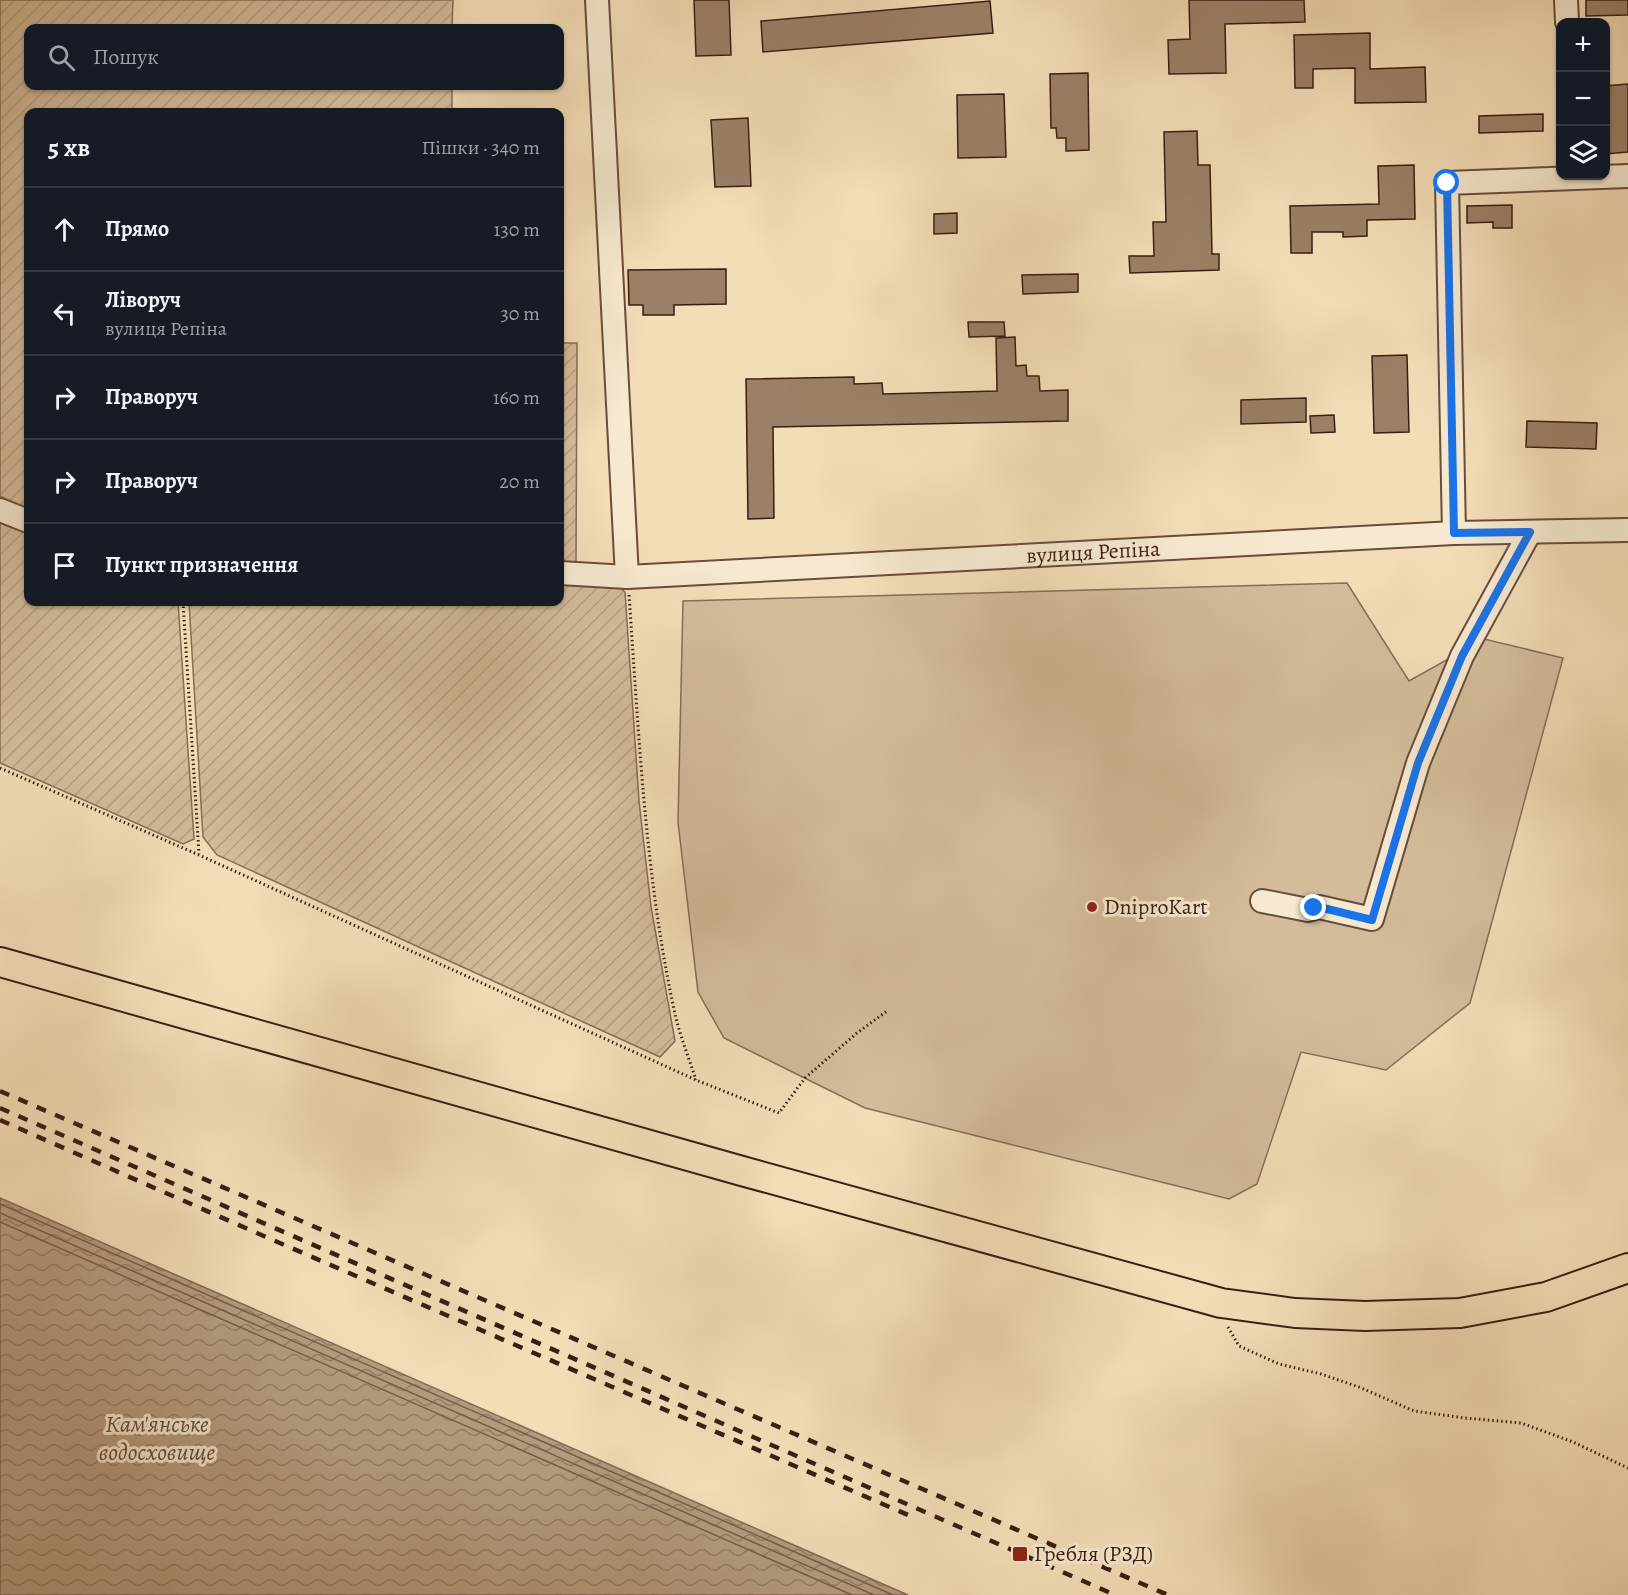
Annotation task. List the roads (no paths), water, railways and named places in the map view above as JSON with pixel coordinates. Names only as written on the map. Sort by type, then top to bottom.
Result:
[{"type":"main road","points":[[0,962],[1221,1303],[1295,1313],[1365,1316],[1460,1313],[1546,1298],[1628,1268]]},
{"type":"street","points":[[597,0],[627,578]]},
{"type":"street","points":[[1566,0],[1567,18]]},
{"type":"street","points":[[1610,176],[1628,176]]},
{"type":"street","points":[[1454,533],[1447,183],[1556,178]]},
{"type":"street","points":[[0,510],[24,519]]},
{"type":"street","name":"вулиця Репіна","points":[[564,573],[627,578],[1454,533],[1628,530]]},
{"type":"street","points":[[1262,901],[1308,910],[1319,907],[1372,920],[1418,763],[1462,656],[1530,532]]},
{"type":"water","name":"Кам'янське водосховище","points":[[0,1198],[908,1595],[0,1595]]},
{"type":"railway","points":[[0,1091],[1168,1595]]},
{"type":"railway","points":[[0,1108],[1115,1595]]},
{"type":"railway","points":[[0,1120],[915,1518]]},
{"type":"place","name":"DniproKart","points":[[1092,907]]},
{"type":"place","name":"Гребля (РЗД)","points":[[1020,1554]]}]
